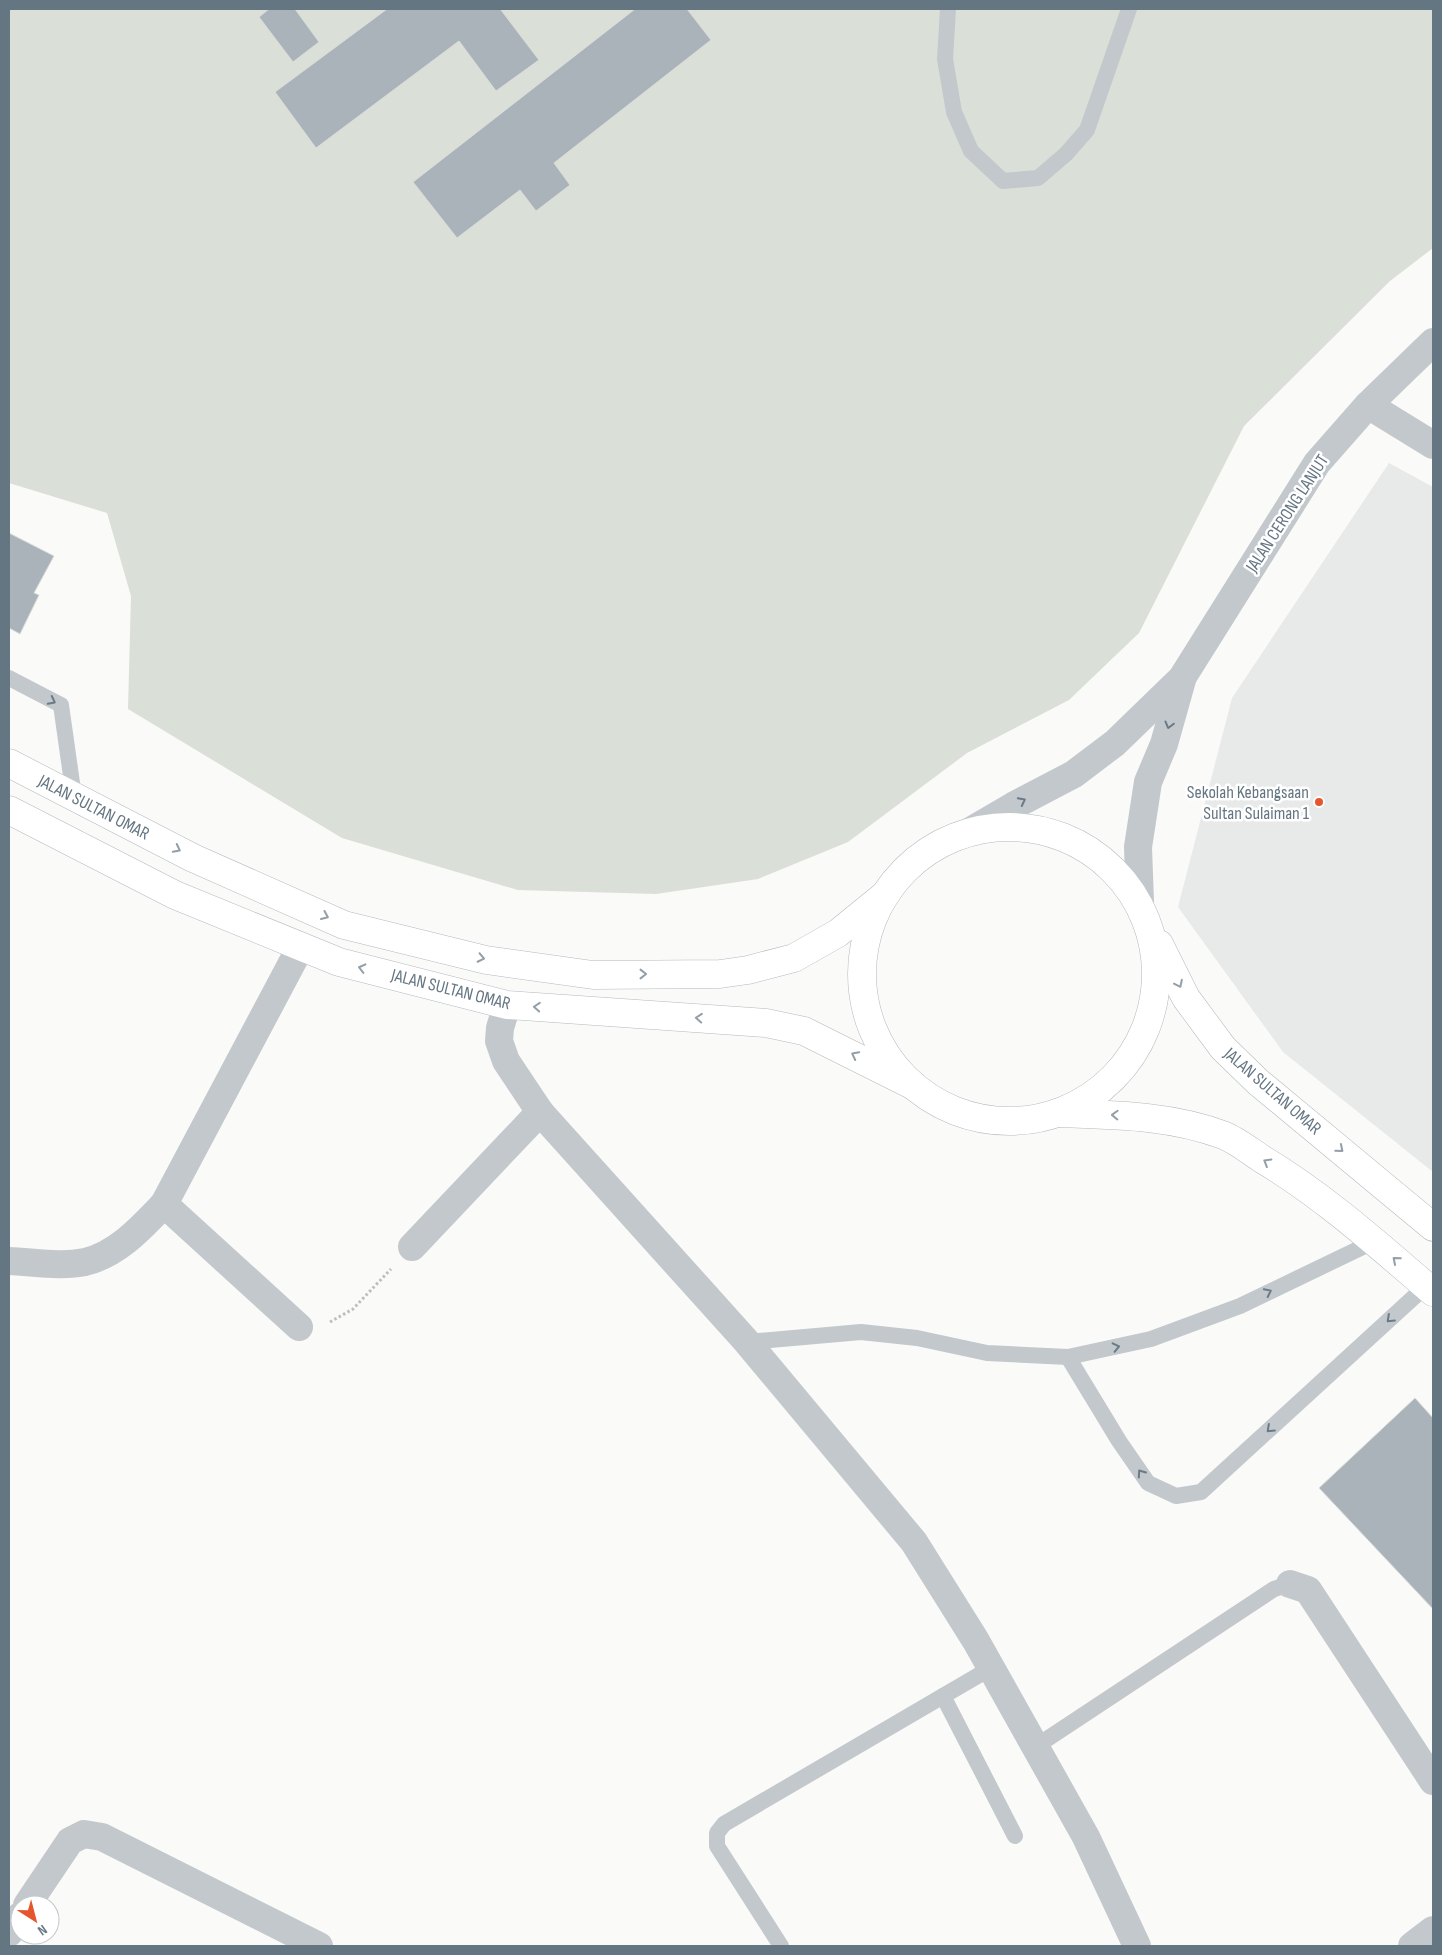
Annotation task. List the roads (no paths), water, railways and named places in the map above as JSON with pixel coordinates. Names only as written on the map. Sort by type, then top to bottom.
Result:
[{"type":"main road","name":"JALAN SULTAN OMAR","points":[[9,763],[193,858],[344,925],[486,960],[593,974],[720,974],[748,970],[794,958],[838,933],[886,894],[907,868],[934,847],[965,834],[1015,826],[1064,836],[1108,863],[1145,914],[1186,998],[1223,1048],[1258,1082],[1431,1221]]},
{"type":"main road","name":"JALAN SULTAN OMAR","points":[[9,810],[175,895],[339,962],[506,1005],[766,1023],[804,1031],[914,1086]]},
{"type":"main road","points":[[886,894],[870,925],[863,960],[863,995],[872,1030],[889,1060],[914,1086],[938,1103],[966,1115],[996,1121],[1026,1120],[1056,1113],[1097,1092],[1130,1058],[1151,1017],[1158,970],[1145,914]]},
{"type":"main road","points":[[1056,1113],[1154,1118],[1173,1121],[1224,1136],[1291,1176],[1375,1241],[1430,1289]]},
{"type":"street","name":"JALAN CERONG LANJUT","points":[[965,834],[1074,774],[1115,743],[1182,678],[1317,463],[1368,405],[1433,342]]},
{"type":"street","points":[[1368,405],[1433,446]]},
{"type":"street","name":"JALAN CERONG LANJUT","points":[[1145,914],[1138,847],[1148,782],[1164,744],[1182,678]]},
{"type":"street","points":[[9,1261],[65,1264],[86,1262],[112,1251],[137,1233],[164,1204],[301,946]]},
{"type":"street","points":[[506,1005],[499,1040],[506,1061],[540,1112],[747,1342],[914,1542],[991,1668],[1086,1837],[1137,1946]]},
{"type":"street","points":[[412,1247],[540,1112]]},
{"type":"street","points":[[164,1204],[299,1327]]},
{"type":"street","points":[[1290,1584],[1308,1590],[1433,1781]]},
{"type":"street","points":[[34,1895],[70,1840],[84,1834],[102,1837],[302,1943]]},
{"type":"street","points":[[1412,1946],[1433,1930]]},
{"type":"lane","points":[[948,9],[945,59],[954,112],[971,151],[1003,181],[1038,178],[1066,154],[1087,130],[1130,9]]},
{"type":"lane","points":[[9,678],[61,705],[74,796]]},
{"type":"lane","points":[[747,1342],[861,1332],[917,1338],[987,1354],[1068,1357],[1151,1339],[1231,1309],[1375,1241]]},
{"type":"lane","points":[[1068,1357],[1119,1441],[1148,1483],[1176,1496],[1201,1492],[1430,1289]]},
{"type":"lane","points":[[1035,1747],[1274,1589],[1290,1584]]},
{"type":"lane","points":[[781,1946],[717,1846],[717,1833],[724,1824],[991,1668]]},
{"type":"lane","points":[[943,1696],[1015,1836]]},
{"type":"place","name":"Sekolah Kebangsaan Sultan Sulaiman 1","points":[[1319,802]]}]
